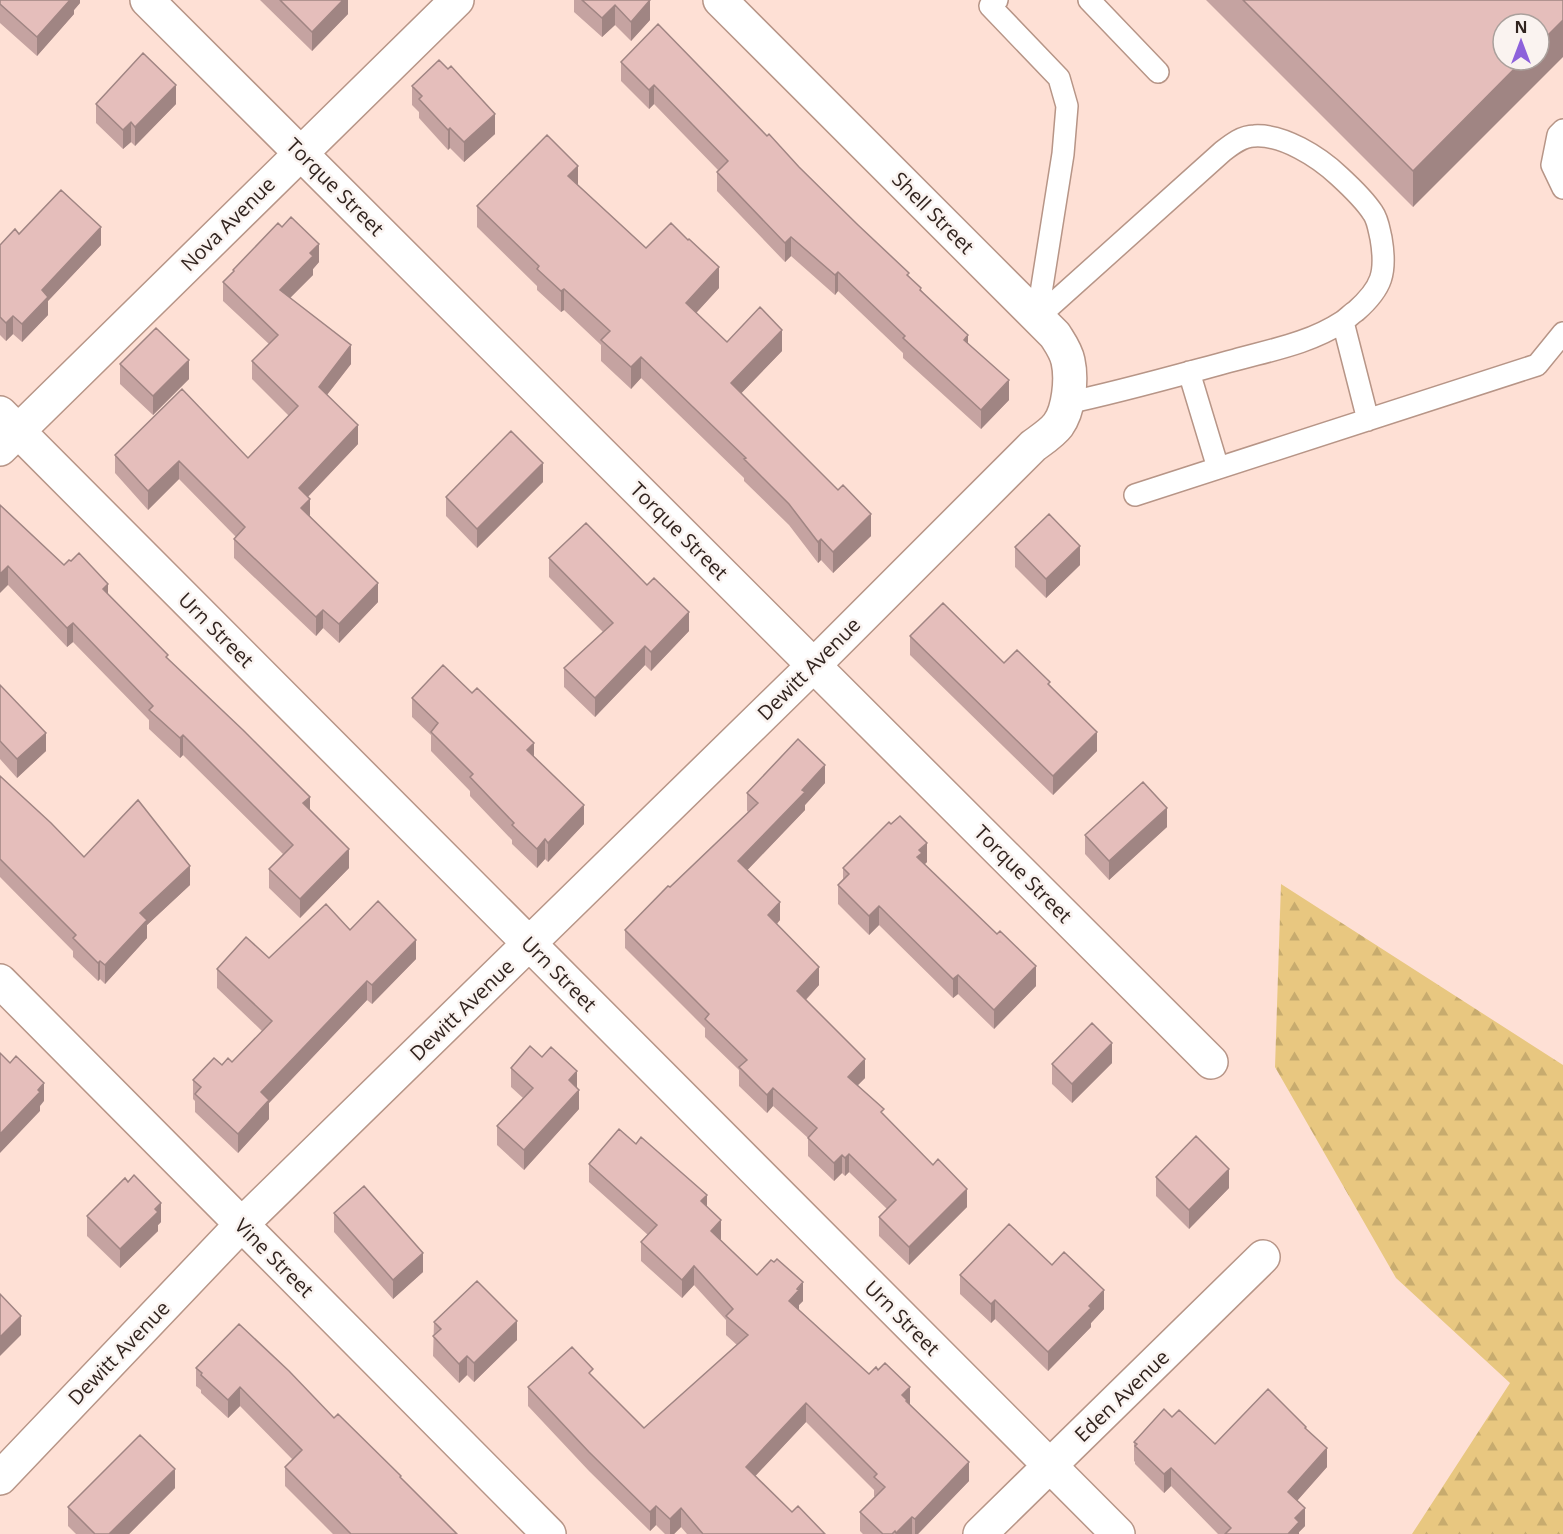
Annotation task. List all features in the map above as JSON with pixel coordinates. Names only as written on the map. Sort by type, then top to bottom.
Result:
[{"type":"street","name":"Torque Street","points":[[147,0],[1211,1062]]},
{"type":"street","name":"Nova Avenue","points":[[6,431],[301,153],[457,0]]},
{"type":"street","name":"Shell Street","points":[[720,0],[1055,336],[1068,360],[1070,381],[1067,403],[1058,424],[1033,446]]},
{"type":"street","name":"Urn Street","points":[[6,431],[530,944],[1118,1534]]},
{"type":"street","name":"Dewitt Avenue","points":[[0,1478],[242,1225],[814,665],[1033,446]]},
{"type":"street","name":"Vine Street","points":[[0,981],[549,1534]]},
{"type":"street","name":"Eden Avenue","points":[[980,1534],[1263,1257]]},
{"type":"lane","points":[[997,0],[990,6],[1059,78],[1067,106],[1063,154],[1037,318]]},
{"type":"lane","points":[[1089,0],[1158,72]]},
{"type":"lane","points":[[1563,130],[1558,135],[1551,165],[1563,188]]},
{"type":"lane","points":[[1037,318],[1222,152],[1237,141],[1253,135],[1275,139],[1307,151],[1337,174],[1358,194],[1374,214],[1383,248],[1384,265],[1379,284],[1370,298],[1343,322],[1312,339],[1067,403]]},
{"type":"lane","points":[[1343,322],[1368,420]]},
{"type":"lane","points":[[1135,495],[1537,365],[1563,333]]},
{"type":"lane","points":[[1189,372],[1218,468]]},
{"type":"green space","points":[[1281,884],[1563,1065],[1563,1534],[1412,1534],[1510,1383],[1396,1278],[1275,1067]]},
{"type":"building","points":[[0,0],[70,0],[37,37],[0,4]]},
{"type":"building","points":[[280,0],[343,0],[312,32]]},
{"type":"building","points":[[582,0],[650,0],[631,22],[615,5],[602,18]]},
{"type":"building","points":[[1243,0],[1563,0],[1563,20],[1551,32],[1551,12],[1491,12],[1491,72],[1511,72],[1413,171]]},
{"type":"building","points":[[658,24],[767,136],[769,134],[799,167],[909,273],[907,275],[921,288],[920,290],[968,335],[964,340],[1009,380],[981,410],[903,338],[905,336],[838,272],[835,275],[791,237],[785,243],[717,172],[728,161],[654,85],[649,90],[621,62]]},
{"type":"building","points":[[143,53],[176,85],[135,127],[131,122],[123,130],[96,104]]},
{"type":"building","points":[[439,60],[448,69],[451,66],[495,114],[464,142],[450,128],[448,130],[419,99],[422,96],[412,86]]},
{"type":"building","points":[[547,135],[578,166],[568,176],[646,248],[671,223],[719,267],[686,303],[727,342],[760,307],[782,330],[731,383],[838,490],[843,485],[871,514],[833,552],[821,539],[818,542],[789,504],[744,459],[746,458],[641,357],[631,367],[601,340],[610,331],[564,289],[561,291],[537,269],[539,266],[477,206]]},
{"type":"building","points":[[61,190],[101,227],[42,290],[48,297],[22,324],[13,316],[6,323],[0,317],[0,245],[15,229],[19,234]]},
{"type":"building","points":[[291,217],[319,244],[310,253],[313,256],[280,290],[351,345],[319,387],[358,425],[299,488],[310,499],[301,508],[378,583],[339,624],[323,610],[316,617],[234,539],[245,527],[179,461],[148,491],[115,455],[182,389],[248,458],[298,406],[252,361],[278,335],[223,282],[278,223],[282,227]]},
{"type":"building","points":[[156,328],[189,360],[153,396],[120,364]]},
{"type":"building","points":[[511,431],[543,463],[477,529],[446,497]]},
{"type":"building","points":[[0,505],[64,565],[79,553],[108,584],[103,589],[168,655],[166,657],[310,797],[303,803],[349,849],[300,899],[269,869],[293,845],[183,735],[180,738],[149,710],[153,706],[73,623],[67,628],[8,566],[0,574]]},
{"type":"building","points":[[1049,514],[1080,546],[1046,579],[1015,547]]},
{"type":"building","points":[[586,523],[647,585],[654,578],[689,612],[651,652],[645,646],[595,698],[564,668],[613,623],[549,558]]},
{"type":"building","points":[[943,603],[1004,663],[1017,650],[1097,732],[1053,776],[910,636]]},
{"type":"building","points":[[443,665],[472,693],[477,688],[534,743],[527,750],[584,805],[548,843],[545,839],[537,849],[512,825],[514,823],[470,777],[473,774],[431,732],[438,723],[412,698]]},
{"type":"building","points":[[0,685],[46,733],[17,759],[0,741]]},
{"type":"building","points":[[798,739],[825,765],[802,790],[805,792],[738,861],[780,902],[768,915],[819,967],[797,991],[865,1059],[848,1077],[884,1109],[881,1112],[933,1165],[938,1159],[967,1189],[909,1247],[879,1217],[896,1200],[849,1154],[845,1158],[842,1155],[834,1163],[808,1138],[817,1128],[773,1088],[767,1095],[739,1067],[747,1060],[705,1019],[709,1014],[625,930],[668,886],[670,887],[758,803],[747,793]]},
{"type":"building","points":[[0,776],[84,857],[138,800],[190,866],[140,913],[147,920],[105,965],[100,961],[98,963],[73,938],[76,935],[0,859]]},
{"type":"building","points":[[1143,782],[1167,808],[1109,861],[1085,835]]},
{"type":"building","points":[[900,816],[927,843],[919,850],[922,853],[917,857],[997,934],[1000,931],[1036,966],[994,1010],[958,975],[953,979],[879,906],[869,916],[838,885],[849,874],[843,868],[889,822],[891,824]]},
{"type":"building","points":[[378,901],[416,940],[372,985],[367,981],[261,1092],[269,1100],[238,1134],[195,1094],[201,1087],[193,1080],[214,1058],[222,1065],[228,1058],[232,1062],[272,1021],[217,969],[246,937],[269,958],[326,904],[350,930]]},
{"type":"building","points":[[1092,1023],[1112,1043],[1072,1084],[1052,1064]]},
{"type":"building","points":[[530,1046],[542,1057],[551,1047],[577,1071],[569,1080],[579,1090],[524,1150],[497,1126],[533,1088],[511,1068]]},
{"type":"building","points":[[0,1053],[10,1063],[16,1056],[44,1083],[38,1090],[40,1092],[0,1134]]},
{"type":"building","points":[[619,1129],[636,1144],[641,1137],[707,1195],[701,1201],[721,1220],[711,1231],[757,1275],[771,1260],[774,1262],[777,1259],[803,1282],[789,1301],[869,1374],[876,1367],[878,1370],[885,1363],[910,1387],[902,1395],[906,1401],[969,1462],[915,1519],[912,1517],[896,1533],[895,1531],[892,1534],[883,1534],[860,1512],[885,1487],[874,1477],[877,1474],[806,1403],[746,1467],[792,1512],[798,1506],[825,1534],[703,1534],[681,1508],[670,1519],[656,1506],[650,1512],[528,1387],[572,1347],[593,1369],[589,1373],[644,1428],[748,1335],[726,1316],[733,1309],[694,1266],[682,1280],[641,1242],[657,1225],[589,1164]]},
{"type":"building","points":[[1196,1136],[1229,1169],[1189,1210],[1156,1177]]},
{"type":"building","points":[[134,1175],[161,1203],[155,1209],[158,1212],[120,1249],[87,1216],[125,1178],[128,1182]]},
{"type":"building","points":[[364,1186],[423,1253],[393,1280],[334,1213]]},
{"type":"building","points":[[1009,1224],[1052,1265],[1064,1252],[1104,1290],[1089,1306],[1091,1308],[1048,1352],[995,1300],[991,1304],[960,1275]]},
{"type":"building","points":[[477,1281],[517,1321],[474,1363],[467,1356],[459,1364],[433,1336],[441,1329],[434,1322]]},
{"type":"building","points":[[0,1294],[21,1316],[0,1337]]},
{"type":"building","points":[[239,1324],[334,1418],[338,1414],[457,1534],[351,1534],[285,1467],[302,1450],[240,1387],[228,1400],[196,1368]]},
{"type":"building","points":[[1268,1389],[1327,1448],[1288,1492],[1305,1508],[1295,1518],[1299,1522],[1288,1534],[1225,1534],[1231,1528],[1171,1468],[1164,1474],[1135,1446],[1137,1444],[1134,1442],[1164,1409],[1172,1417],[1179,1410],[1215,1444]]},
{"type":"building","points":[[140,1435],[175,1469],[109,1534],[95,1534],[68,1507]]}]
